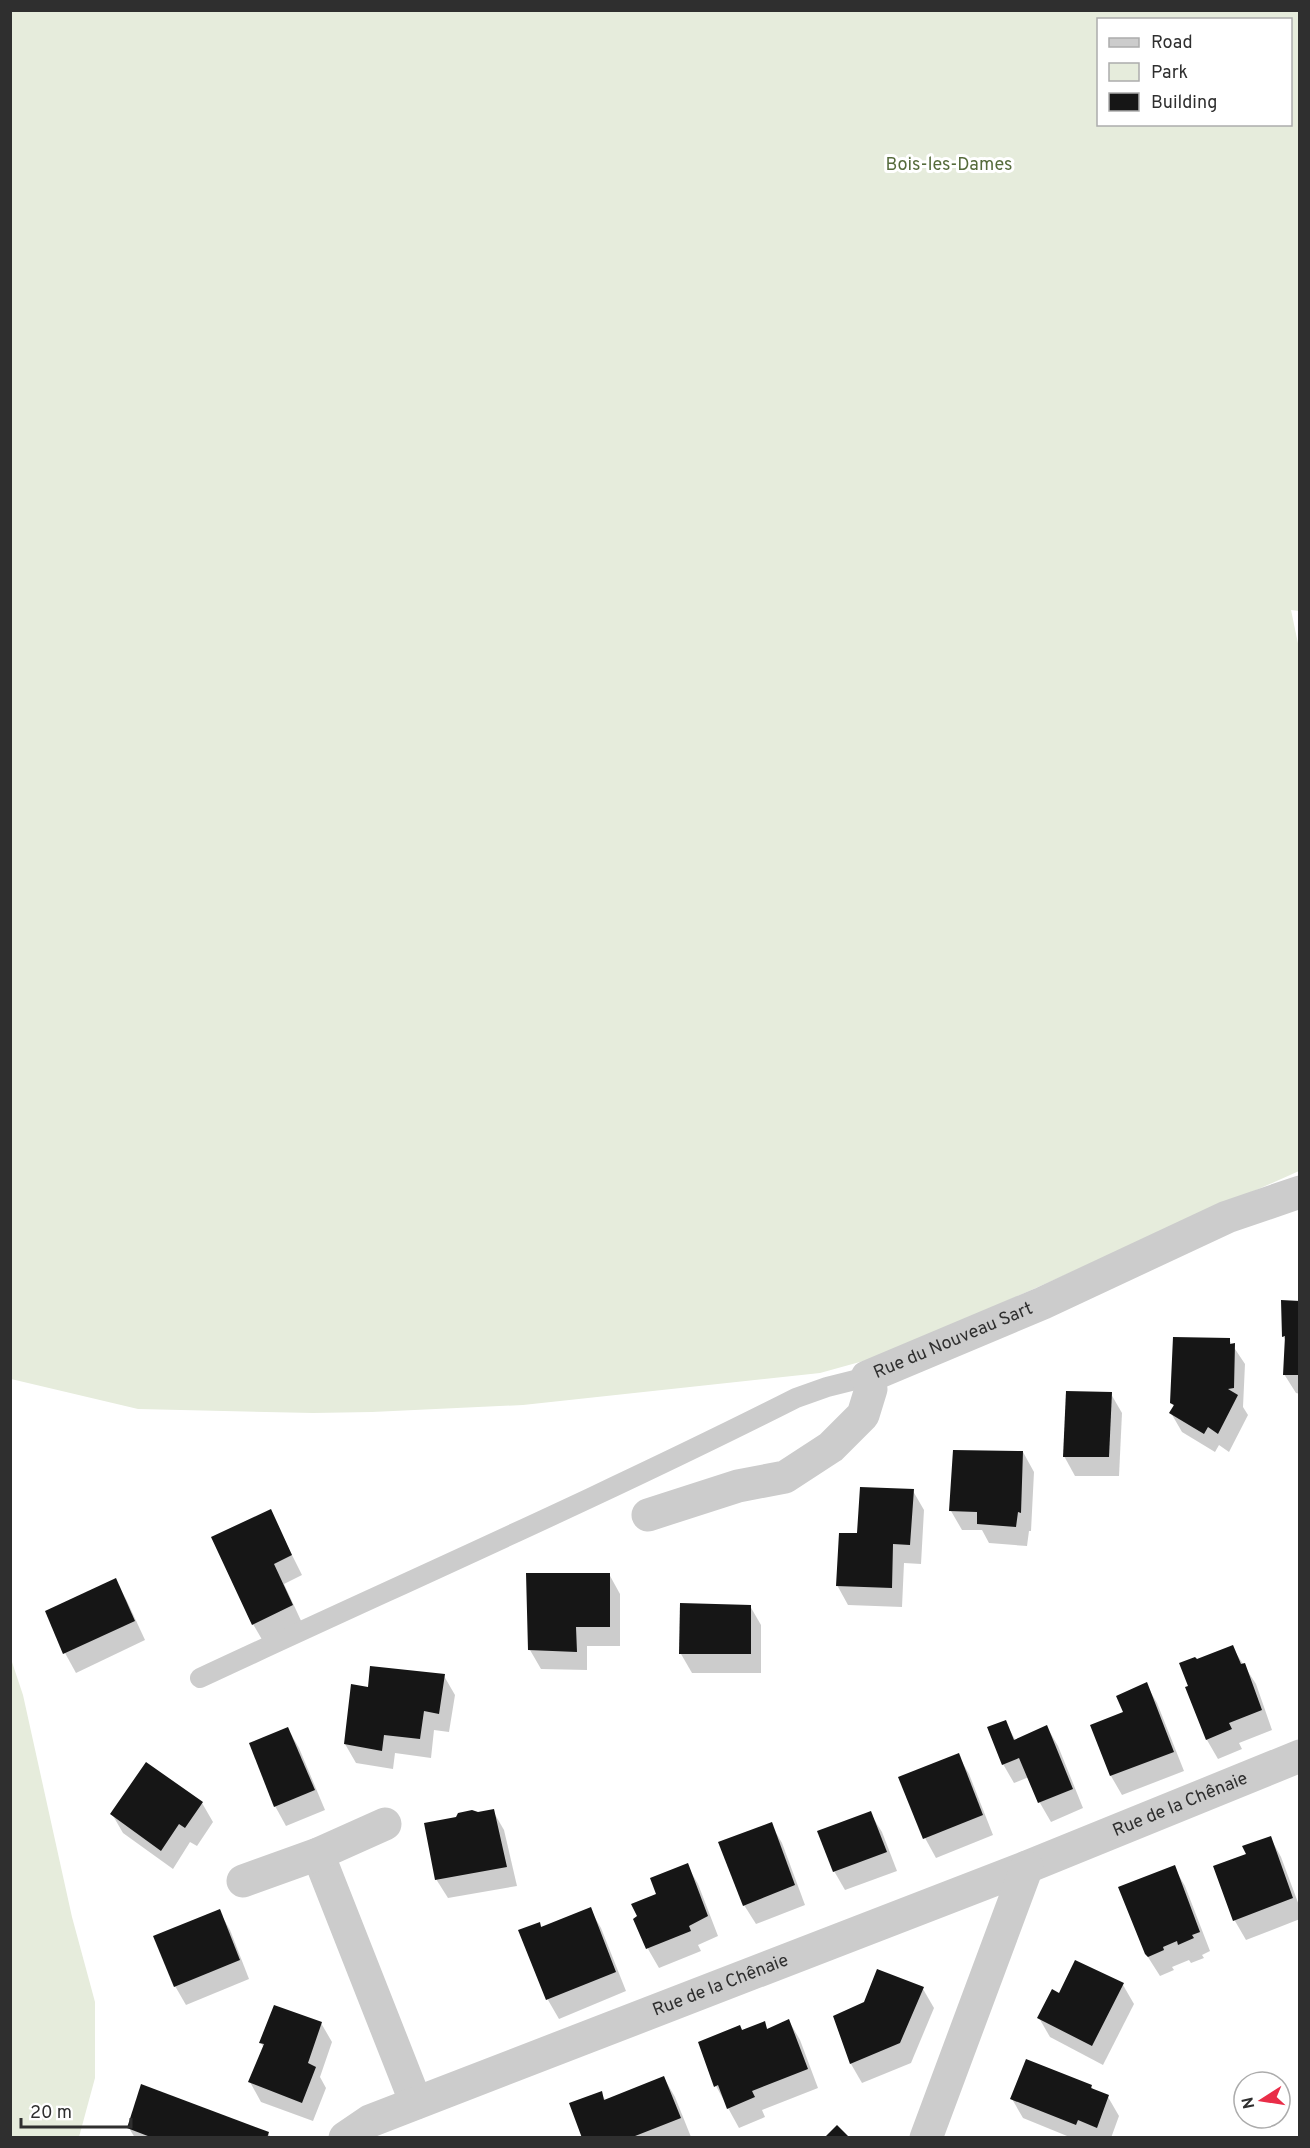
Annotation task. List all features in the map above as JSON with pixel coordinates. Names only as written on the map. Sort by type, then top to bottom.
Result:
[{"type":"street","name":"Rue du Nouveau Sart","points":[[648,1515],[738,1486],[785,1477],[831,1447],[862,1414],[871,1389],[867,1377],[1043,1304],[1227,1217],[1299,1192]]},
{"type":"street","name":"Rue de la Chênaie","points":[[345,2138],[370,2121],[1028,1867],[1299,1756]]},
{"type":"street","points":[[243,1881],[318,1854],[385,1824]]},
{"type":"street","points":[[318,1854],[416,2103]]},
{"type":"street","points":[[926,2138],[1028,1867]]},
{"type":"lane","points":[[200,1678],[539,1523],[796,1398],[867,1377]]},
{"type":"green space","name":"Bois-les-Dames","points":[[11,11],[1299,11],[1299,611],[1291,610],[1300,653],[1299,1171],[885,1355],[820,1373],[523,1405],[313,1413],[138,1409],[11,1379]]},
{"type":"green space","points":[[11,1659],[23,1695],[72,1917],[95,2002],[95,2078],[79,2137],[11,2137]]},
{"type":"building","points":[[1281,1300],[1300,1301],[1300,1375],[1283,1375],[1285,1336],[1282,1337]]},
{"type":"building","points":[[1173,1337],[1230,1338],[1230,1344],[1235,1343],[1234,1388],[1228,1389],[1238,1395],[1218,1434],[1208,1427],[1204,1434],[1169,1413],[1174,1405],[1170,1403]]},
{"type":"building","points":[[1066,1391],[1112,1392],[1109,1457],[1063,1457]]},
{"type":"building","points":[[953,1450],[1023,1451],[1021,1513],[1018,1512],[1016,1527],[977,1524],[977,1512],[949,1511]]},
{"type":"building","points":[[860,1487],[914,1489],[910,1545],[893,1544],[892,1588],[836,1586],[839,1533],[857,1533]]},
{"type":"building","points":[[271,1509],[292,1555],[274,1564],[293,1605],[252,1625],[211,1537]]},
{"type":"building","points":[[526,1573],[610,1573],[610,1627],[576,1627],[577,1652],[528,1650]]},
{"type":"building","points":[[116,1578],[135,1621],[63,1654],[45,1611]]},
{"type":"building","points":[[680,1603],[751,1605],[751,1654],[679,1654]]},
{"type":"building","points":[[1233,1645],[1241,1664],[1245,1663],[1262,1710],[1229,1723],[1232,1729],[1206,1740],[1185,1687],[1188,1686],[1179,1663],[1195,1657],[1197,1659]]},
{"type":"building","points":[[370,1666],[445,1674],[439,1714],[424,1711],[420,1739],[384,1735],[382,1751],[344,1744],[351,1684],[368,1687]]},
{"type":"building","points":[[1147,1682],[1174,1752],[1110,1776],[1090,1725],[1123,1712],[1116,1696]]},
{"type":"building","points":[[1006,1720],[1014,1740],[1047,1725],[1073,1789],[1038,1803],[1019,1758],[1002,1765],[987,1727]]},
{"type":"building","points":[[288,1727],[315,1790],[274,1807],[249,1743]]},
{"type":"building","points":[[959,1753],[983,1815],[923,1839],[898,1777]]},
{"type":"building","points":[[146,1762],[203,1802],[185,1828],[179,1824],[161,1851],[110,1814]]},
{"type":"building","points":[[494,1809],[507,1867],[435,1880],[424,1823],[456,1817],[458,1813],[472,1810],[478,1812]]},
{"type":"building","points":[[871,1811],[887,1852],[833,1872],[817,1831]]},
{"type":"building","points":[[772,1822],[795,1885],[743,1906],[718,1842]]},
{"type":"building","points":[[1271,1836],[1293,1898],[1233,1921],[1213,1866],[1246,1854],[1242,1846]]},
{"type":"building","points":[[688,1863],[708,1916],[689,1926],[691,1931],[646,1949],[633,1919],[637,1916],[631,1904],[656,1894],[650,1878]]},
{"type":"building","points":[[1175,1865],[1200,1932],[1192,1935],[1194,1938],[1178,1945],[1177,1941],[1148,1957],[1118,1887]]},
{"type":"building","points":[[591,1907],[616,1972],[546,2000],[518,1930],[540,1922],[541,1927]]},
{"type":"building","points":[[220,1909],[240,1960],[174,1987],[153,1936]]},
{"type":"building","points":[[1075,1960],[1124,1983],[1092,2046],[1037,2018],[1052,1989],[1059,1993]]},
{"type":"building","points":[[877,1969],[924,1987],[900,2043],[850,2064],[833,2016],[864,2002]]},
{"type":"building","points":[[274,2005],[322,2022],[308,2063],[316,2067],[302,2103],[248,2082],[264,2044],[259,2043]]},
{"type":"building","points":[[789,2019],[808,2069],[752,2091],[755,2097],[727,2109],[718,2085],[714,2087],[698,2042],[740,2025],[742,2030],[765,2021],[767,2029]]},
{"type":"building","points":[[1026,2059],[1092,2085],[1091,2088],[1109,2095],[1097,2128],[1078,2120],[1076,2125],[1010,2099]]},
{"type":"building","points":[[664,2076],[681,2118],[630,2138],[582,2138],[569,2103],[602,2091],[604,2100]]},
{"type":"building","points":[[141,2084],[269,2132],[267,2138],[153,2138],[127,2128]]},
{"type":"building","points":[[837,2125],[850,2138],[824,2138]]}]
